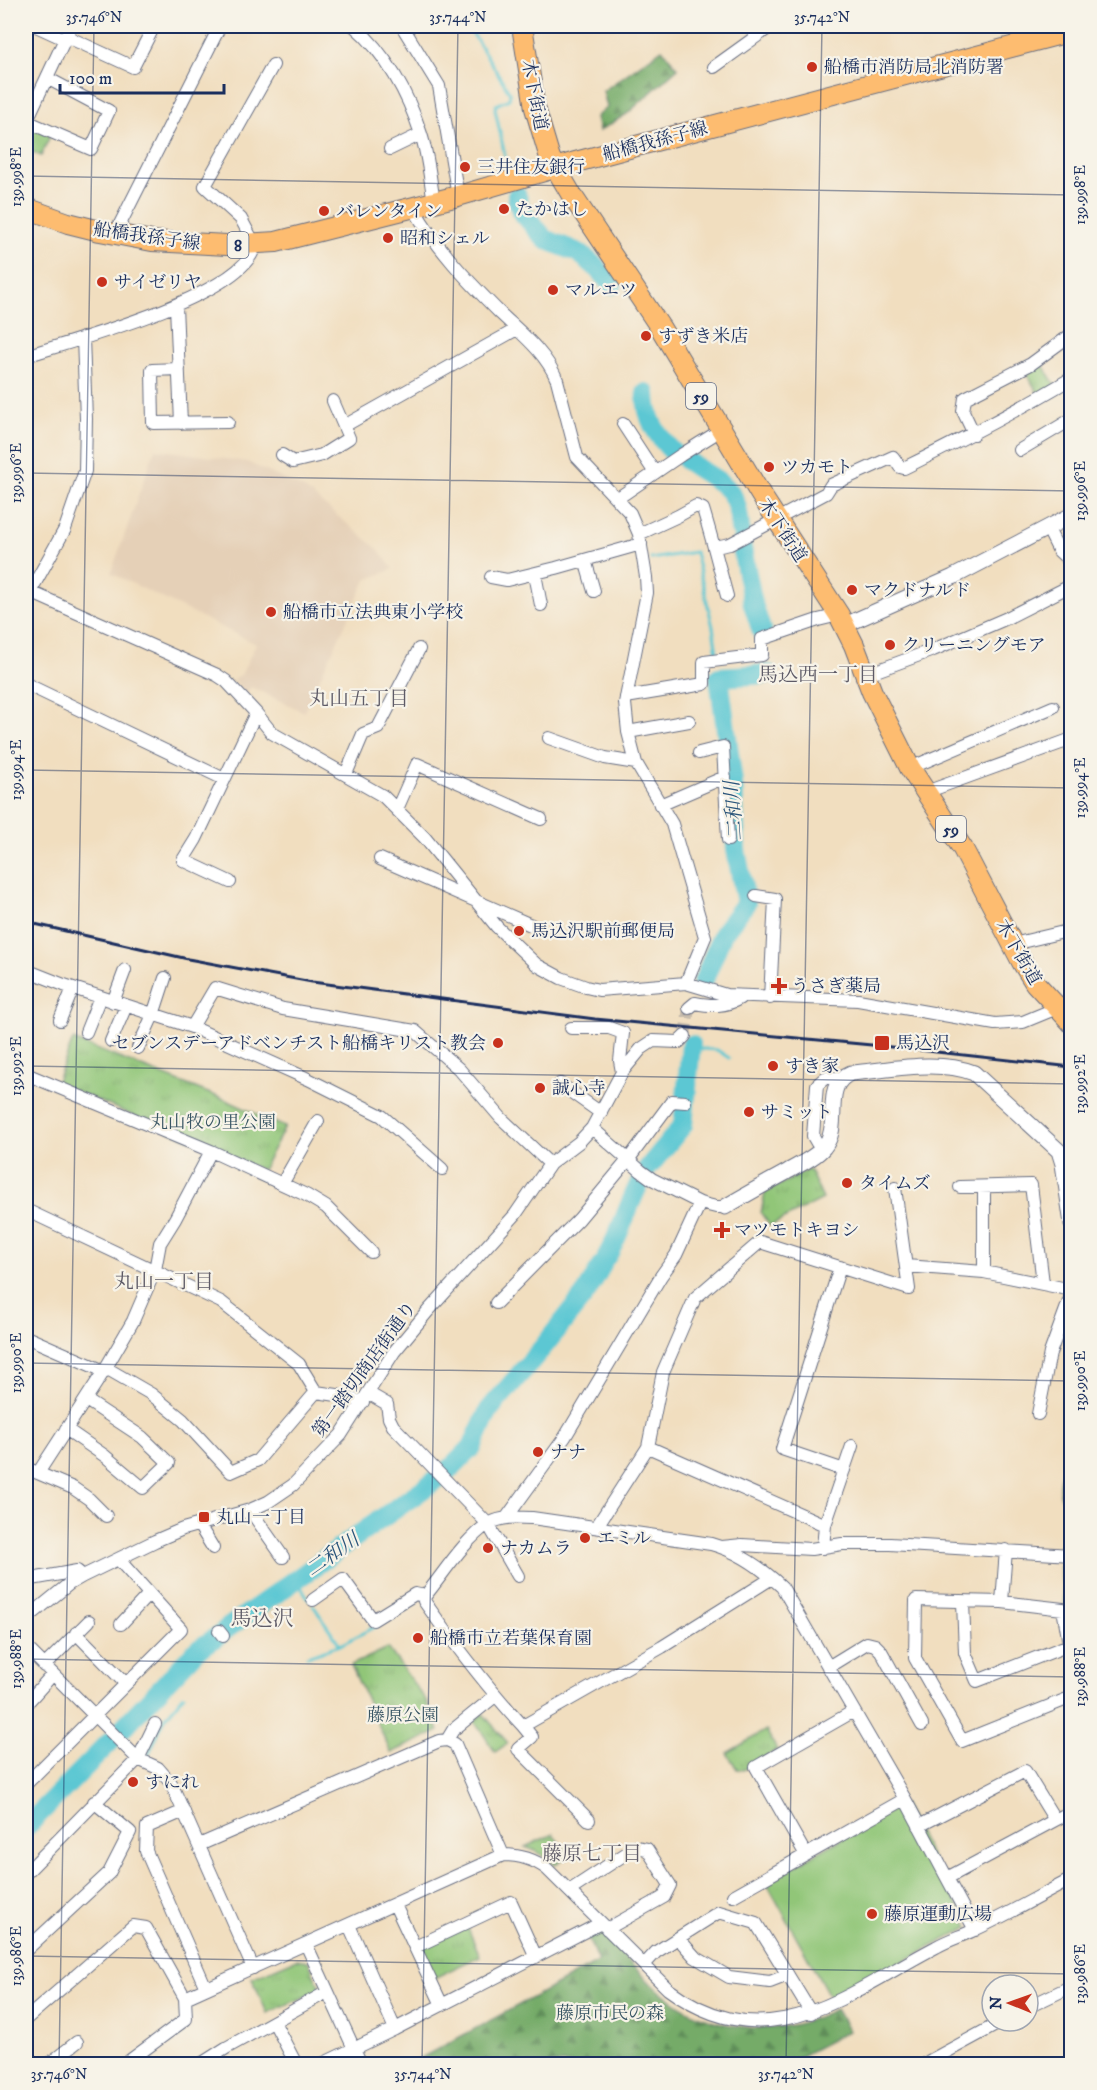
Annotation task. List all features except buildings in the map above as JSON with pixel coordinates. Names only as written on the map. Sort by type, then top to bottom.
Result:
[{"type":"main road","name":"木下街道","points":[[522,26],[536,108],[546,150],[555,168],[660,327],[776,519],[842,620],[883,715],[910,768],[963,849],[1012,944],[1035,983],[1071,1023]]},
{"type":"main road","name":"船橋我孫子線","points":[[26,208],[68,223],[115,234],[181,244],[255,245],[276,242],[458,196],[555,168],[1071,31]]},
{"type":"street","points":[[36,26],[133,67],[154,26]]},
{"type":"street","points":[[47,78],[110,111],[91,148],[26,122],[71,26]]},
{"type":"street","points":[[115,234],[220,26]]},
{"type":"street","points":[[354,26],[379,51],[395,75],[421,134],[434,202]]},
{"type":"street","points":[[402,26],[440,86],[458,196]]},
{"type":"street","points":[[714,67],[771,26]]},
{"type":"street","points":[[26,356],[176,306],[215,287],[250,258],[255,245],[242,219],[206,186],[273,64]]},
{"type":"street","points":[[390,149],[421,134]]},
{"type":"street","points":[[413,207],[430,237],[460,272],[542,354],[554,371],[576,457],[618,498],[634,519],[640,539],[647,592],[626,697],[628,732],[636,763],[672,824],[705,936],[686,983]]},
{"type":"street","points":[[176,306],[181,423]]},
{"type":"street","points":[[344,426],[518,330]]},
{"type":"street","points":[[974,434],[963,411],[965,398],[1031,364],[1071,334]]},
{"type":"street","points":[[83,338],[85,471],[65,530],[28,591],[218,675],[256,713],[272,733],[293,747],[383,796],[425,838],[497,927],[537,965],[561,978],[599,990],[686,983],[713,992],[741,997],[858,1000],[995,1024],[1023,1022],[1057,1008]]},
{"type":"street","points":[[179,369],[152,370],[153,423],[228,422]]},
{"type":"street","points":[[715,547],[730,544],[826,493],[831,485],[893,457],[903,468],[1018,411],[1071,378]]},
{"type":"street","points":[[282,455],[293,462],[322,455],[349,438],[333,401]]},
{"type":"street","points":[[1020,450],[1071,419]]},
{"type":"street","points":[[623,424],[655,473]]},
{"type":"street","points":[[618,498],[721,430]]},
{"type":"street","points":[[490,577],[507,580],[585,560],[640,539],[696,506],[703,509],[727,596]]},
{"type":"street","points":[[626,697],[704,684],[704,662],[762,655],[762,639],[818,620],[842,620],[953,578],[1071,515]]},
{"type":"street","points":[[1048,529],[1059,551],[1071,563]]},
{"type":"street","points":[[585,560],[594,591]]},
{"type":"street","points":[[535,574],[541,605]]},
{"type":"street","points":[[865,675],[933,650],[1005,619],[1071,585]]},
{"type":"street","points":[[346,774],[363,734],[378,728],[419,649]]},
{"type":"street","points":[[26,684],[224,778]]},
{"type":"street","points":[[910,768],[1053,707]]},
{"type":"street","points":[[230,882],[183,860],[196,839],[256,713]]},
{"type":"street","points":[[628,732],[689,721]]},
{"type":"street","points":[[549,738],[605,758],[636,763]]},
{"type":"street","points":[[926,792],[1071,739]]},
{"type":"street","points":[[699,753],[723,747],[728,840]]},
{"type":"street","points":[[397,809],[417,764],[542,819]]},
{"type":"street","points":[[660,805],[725,777]]},
{"type":"street","points":[[380,859],[531,925]]},
{"type":"street","points":[[756,896],[775,900],[770,998]]},
{"type":"street","points":[[1012,944],[1071,930]]},
{"type":"street","points":[[26,970],[119,1004],[192,1027],[308,1079],[382,1116],[442,1169]]},
{"type":"street","points":[[111,1041],[125,970]]},
{"type":"street","points":[[138,1048],[153,1015],[165,978]]},
{"type":"street","points":[[60,1020],[73,988]]},
{"type":"street","points":[[192,1027],[215,988],[283,1009],[415,1031],[459,1069],[501,1118],[550,1164]]},
{"type":"street","points":[[86,1032],[100,997]]},
{"type":"street","points":[[689,1008],[695,1003],[715,1006],[729,1004],[741,997]]},
{"type":"street","points":[[571,1028],[609,1028],[623,1033],[620,1061],[622,1072]]},
{"type":"street","name":"第一踏切商店街通り","points":[[26,1619],[69,1584],[83,1576],[155,1541],[250,1510],[280,1496],[293,1485],[341,1435],[394,1352],[515,1215],[550,1164],[579,1142],[592,1128],[622,1072],[641,1049],[653,1041],[679,1042],[685,1036]]},
{"type":"street","points":[[592,1128],[652,1179],[700,1203],[724,1207],[825,1147],[831,1131],[835,1088],[840,1078],[851,1073],[932,1066],[965,1070],[974,1073],[1059,1151],[1063,1164],[1071,1224]]},
{"type":"street","points":[[26,1074],[211,1151],[282,1184],[326,1207],[371,1252]]},
{"type":"street","points":[[560,1084],[601,1113]]},
{"type":"street","points":[[496,1303],[569,1230],[628,1160],[672,1101],[685,1102]]},
{"type":"street","points":[[282,1184],[318,1121]]},
{"type":"street","points":[[38,1473],[134,1321],[155,1270],[160,1244],[211,1151]]},
{"type":"street","points":[[960,1187],[1031,1185],[1043,1283]]},
{"type":"street","points":[[984,1187],[984,1272]]},
{"type":"street","points":[[597,1526],[648,1447],[663,1372],[696,1298],[760,1242],[909,1289],[895,1188]]},
{"type":"street","points":[[507,1517],[565,1437],[675,1255],[700,1203]]},
{"type":"street","points":[[26,1210],[221,1302],[299,1364],[316,1392]]},
{"type":"street","points":[[906,1266],[984,1272],[1043,1283],[1071,1291],[1050,1353],[1038,1414]]},
{"type":"street","points":[[840,1267],[782,1449],[844,1470]]},
{"type":"street","points":[[26,1336],[105,1370],[151,1394],[183,1420],[231,1472],[258,1460],[316,1392]]},
{"type":"street","points":[[316,1392],[365,1397],[387,1404],[393,1426],[488,1524],[518,1576]]},
{"type":"street","points":[[66,1429],[105,1456],[143,1488],[169,1463],[142,1437],[86,1400]]},
{"type":"street","points":[[823,1548],[825,1525],[852,1446]]},
{"type":"street","points":[[648,1447],[825,1525]]},
{"type":"street","points":[[26,1468],[73,1488],[89,1499],[106,1516]]},
{"type":"street","points":[[250,1510],[283,1557]]},
{"type":"street","points":[[589,1820],[519,1749],[532,1737],[495,1696],[453,1643],[424,1601],[481,1528],[498,1518],[597,1526],[722,1547],[742,1545],[823,1548],[842,1544],[890,1544],[1071,1555]]},
{"type":"street","points":[[199,1525],[213,1548]]},
{"type":"street","points":[[722,1547],[772,1578],[782,1587],[905,1799],[975,1930]]},
{"type":"street","points":[[1002,1602],[1006,1550]]},
{"type":"street","points":[[26,1784],[181,1629],[118,1560]]},
{"type":"street","points":[[26,1580],[77,1571],[83,1576]]},
{"type":"street","points":[[523,1726],[662,1647],[772,1578]]},
{"type":"street","points":[[313,1600],[343,1579],[373,1620],[415,1594],[426,1596]]},
{"type":"street","points":[[121,1624],[149,1594]]},
{"type":"street","points":[[1071,1660],[1063,1609],[1002,1602],[916,1600],[915,1658],[962,1741],[1071,1697]]},
{"type":"street","points":[[963,1602],[965,1653],[977,1681],[1069,1645]]},
{"type":"street","points":[[26,1704],[76,1633],[89,1621]]},
{"type":"street","points":[[76,1633],[126,1684]]},
{"type":"street","points":[[828,1667],[867,1643],[875,1645],[881,1651],[922,1725]]},
{"type":"street","points":[[26,1647],[138,1759],[158,1768],[171,1783],[253,1968]]},
{"type":"street","points":[[447,1740],[453,1730],[495,1696]]},
{"type":"street","points":[[806,1855],[756,1767],[854,1711]]},
{"type":"street","points":[[26,1873],[138,1759],[155,1724]]},
{"type":"street","points":[[198,1845],[439,1741],[447,1740],[455,1744],[503,1855]]},
{"type":"street","points":[[919,1826],[1025,1770],[1055,1820]]},
{"type":"street","points":[[732,1896],[905,1799]]},
{"type":"street","points":[[26,1950],[109,1873],[130,1832],[94,1802]]},
{"type":"street","points":[[184,1811],[147,1827],[146,1851],[206,1988]]},
{"type":"street","points":[[947,1878],[1071,1811]]},
{"type":"street","points":[[322,2064],[536,1956],[664,1897],[670,1885],[647,1849],[636,1847],[568,1891]]},
{"type":"street","points":[[185,1998],[503,1855],[522,1857],[540,1864],[644,1965],[680,1998],[698,2009],[715,2015],[744,2020],[777,2021],[810,2013],[833,2003],[939,1945],[975,1930],[1071,1880]]},
{"type":"street","points":[[415,1947],[511,1902],[536,1956]]},
{"type":"street","points":[[395,1905],[442,2005]]},
{"type":"street","points":[[644,1965],[656,1952],[719,1912],[756,1923],[810,2013]]},
{"type":"street","points":[[349,1925],[395,2029]]},
{"type":"street","points":[[26,2019],[134,1926],[146,1928],[185,1998],[186,2019],[125,2064]]},
{"type":"street","points":[[678,1938],[694,1957],[729,1977],[771,1982],[788,1975]]},
{"type":"street","points":[[306,1944],[361,2064]]},
{"type":"street","points":[[1040,2001],[1071,1986]]},
{"type":"street","points":[[201,2064],[327,1992]]},
{"type":"street","points":[[274,2022],[296,2064]]},
{"type":"street","points":[[924,2064],[981,2033]]},
{"type":"street","points":[[49,2064],[77,2042]]},
{"type":"street","points":[[26,2054],[34,2064]]},
{"type":"shaded area","name":"船橋市立法典東小学校","points":[[155,449],[247,462],[306,490],[378,549],[393,569],[366,580],[304,712],[251,687],[246,694],[233,679],[241,675],[256,644],[111,573]]},
{"type":"green space","points":[[662,49],[678,68],[627,114],[599,131],[596,117],[607,107],[603,91]]},
{"type":"green space","points":[[34,127],[50,136],[41,156],[26,149],[26,136],[29,129]]},
{"type":"green space","points":[[1041,362],[1055,385],[1039,395],[1025,371]]},
{"type":"green space","name":"丸山牧の里公園","points":[[73,1040],[226,1100],[285,1127],[262,1170],[56,1083]]},
{"type":"green space","points":[[809,1169],[823,1199],[770,1226],[761,1213],[765,1193]]},
{"type":"green space","points":[[1071,1462],[1071,1522],[1066,1514],[1059,1487],[1062,1472]]},
{"type":"green space","points":[[1060,1566],[1071,1568],[1071,1613],[1066,1613]]},
{"type":"green space","name":"藤原公園","points":[[388,1648],[425,1699],[439,1731],[391,1753],[351,1665]]},
{"type":"green space","points":[[483,1714],[508,1743],[495,1752],[474,1720]]},
{"type":"green space","points":[[766,1730],[777,1750],[743,1770],[737,1769],[727,1753]]},
{"type":"green space","name":"藤原運動広場","points":[[903,1804],[969,1927],[831,1999],[766,1882]]},
{"type":"green space","points":[[553,1834],[571,1856],[555,1864],[536,1851],[525,1847]]},
{"type":"green space","points":[[467,1926],[480,1956],[434,1978],[421,1951],[424,1946]]},
{"type":"green space","name":"藤原市民の森","points":[[593,1931],[600,1932],[663,1994],[700,2016],[731,2025],[762,2028],[793,2025],[836,2009],[849,2031],[786,2064],[410,2064],[598,1962],[587,1935]]},
{"type":"green space","points":[[296,1959],[308,1961],[321,1990],[267,2013],[252,1978]]},
{"type":"waterway","name":"二和川","points":[[468,26],[510,93],[509,99],[496,105],[495,109],[507,166]]},
{"type":"waterway","name":"二和川","points":[[517,196],[521,211],[545,239],[579,253],[595,266],[612,285]]},
{"type":"waterway","name":"二和川","points":[[646,393],[650,419],[662,440],[674,453]]},
{"type":"waterway","name":"二和川","points":[[686,460],[717,480],[730,493],[735,502],[740,529]]},
{"type":"waterway","name":"二和川","points":[[741,543],[753,604],[762,632]]},
{"type":"waterway","points":[[651,559],[695,552],[717,654]]},
{"type":"waterway","name":"二和川","points":[[703,982],[723,933],[746,903],[736,850],[733,783],[719,677],[769,674]]},
{"type":"waterway","name":"二和川","points":[[686,1097],[691,1045]]},
{"type":"waterway","points":[[691,1048],[717,1050],[729,1058]]},
{"type":"waterway","name":"二和川","points":[[647,1169],[683,1125],[685,1106]]},
{"type":"waterway","name":"二和川","points":[[607,1256],[641,1180]]},
{"type":"waterway","name":"二和川","points":[[446,1473],[472,1447],[489,1410],[586,1293],[602,1265]]},
{"type":"waterway","name":"二和川","points":[[225,1630],[440,1477]]},
{"type":"waterway","points":[[296,1580],[309,1599]]},
{"type":"waterway","points":[[313,1605],[340,1645],[416,1602]]},
{"type":"waterway","name":"二和川","points":[[120,1731],[196,1651],[218,1636]]},
{"type":"waterway","points":[[307,1656],[340,1645]]},
{"type":"waterway","points":[[148,1755],[165,1718],[184,1695]]},
{"type":"waterway","name":"二和川","points":[[26,1827],[111,1741]]},
{"type":"tunnel","points":[[685,1036],[689,1008]]},
{"type":"railway","points":[[26,922],[188,959],[312,982],[595,1019],[882,1046],[1072,1067]]},
{"type":"place","name":"船橋市消防局北消防署","points":[[812,67]]},
{"type":"place","name":"三井住友銀行","points":[[465,167]]},
{"type":"place","name":"たかはし","points":[[504,209]]},
{"type":"place","name":"バレンタイン","points":[[324,211]]},
{"type":"place","name":"昭和シェル","points":[[388,238]]},
{"type":"place","name":"サイゼリヤ","points":[[102,282]]},
{"type":"place","name":"マルエツ","points":[[553,290]]},
{"type":"place","name":"すずき米店","points":[[646,336]]},
{"type":"place","name":"ツカモト","points":[[769,467]]},
{"type":"place","name":"マクドナルド","points":[[852,590]]},
{"type":"place","name":"船橋市立法典東小学校","points":[[271,612]]},
{"type":"place","name":"クリーニングモア","points":[[890,645]]},
{"type":"place","name":"馬込沢駅前郵便局","points":[[519,931]]},
{"type":"place","name":"うさぎ薬局","points":[[779,986]]},
{"type":"place","name":"セブンスデーアドベンチスト船橋キリスト教会","points":[[498,1043]]},
{"type":"place","name":"馬込沢","points":[[882,1043]]},
{"type":"place","name":"すき家","points":[[773,1066]]},
{"type":"place","name":"誠心寺","points":[[540,1088]]},
{"type":"place","name":"サミット","points":[[749,1112]]},
{"type":"place","name":"タイムズ","points":[[847,1183]]},
{"type":"place","name":"マツモトキヨシ","points":[[722,1230]]},
{"type":"place","name":"ナナ","points":[[538,1452]]},
{"type":"place","name":"丸山一丁目","points":[[204,1517]]},
{"type":"place","name":"エミル","points":[[585,1538]]},
{"type":"place","name":"ナカムラ","points":[[488,1548]]},
{"type":"place","name":"船橋市立若葉保育園","points":[[418,1638]]},
{"type":"place","name":"すにれ","points":[[133,1782]]},
{"type":"place","name":"藤原運動広場","points":[[872,1914]]},
{"type":"district","name":"馬込西一丁目","points":[[818,674]]},
{"type":"district","name":"丸山五丁目","points":[[359,698]]},
{"type":"district","name":"丸山一丁目","points":[[164,1281]]},
{"type":"district","name":"馬込沢","points":[[262,1618]]},
{"type":"district","name":"藤原七丁目","points":[[592,1853]]}]
